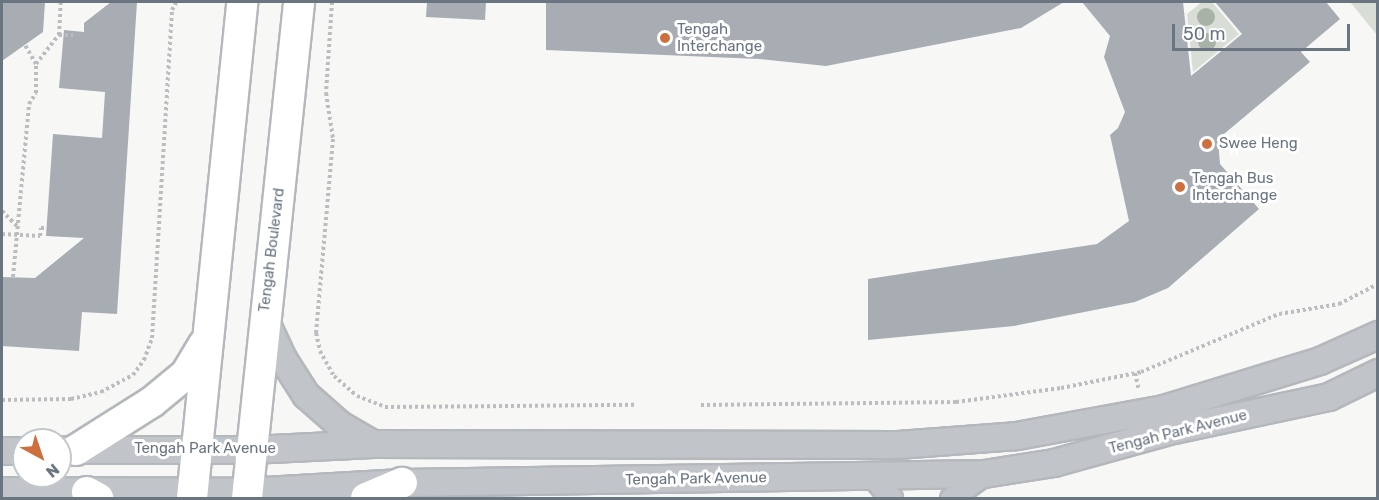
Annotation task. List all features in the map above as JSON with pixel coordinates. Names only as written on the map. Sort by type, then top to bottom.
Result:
[{"type":"main road","points":[[192,496],[242,2]]},
{"type":"main road","name":"Tengah Boulevard","points":[[247,495],[299,2]]},
{"type":"main road","points":[[72,448],[115,428],[186,374],[207,339]]},
{"type":"main road","points":[[366,498],[402,483]]},
{"type":"street","points":[[264,318],[283,359],[306,395],[340,425],[374,444]]},
{"type":"street","name":"Tengah Park Avenue","points":[[72,450],[196,448],[251,450],[374,444],[898,445],[1017,436],[1164,409],[1320,361],[1377,335]]},
{"type":"street","name":"Tengah Park Avenue","points":[[2,491],[192,496],[247,495],[402,483],[984,474],[1054,463],[1174,430],[1329,397],[1377,373]]},
{"type":"street","points":[[951,498],[984,474]]},
{"type":"street","points":[[873,477],[891,498]]},
{"type":"path","points":[[36,63],[59,34],[61,2]]},
{"type":"path","points":[[2,400],[71,399],[101,392],[133,375],[144,360],[152,338],[172,10],[176,2]]},
{"type":"path","points":[[332,2],[326,93],[333,139],[316,333],[320,351],[334,376],[357,396],[385,407],[636,405]]},
{"type":"path","points":[[59,34],[74,35]]},
{"type":"path","points":[[13,277],[16,235],[20,229],[29,104],[36,93],[36,63],[25,45]]},
{"type":"path","points":[[2,212],[20,229]]},
{"type":"path","points":[[2,234],[40,236],[41,228],[46,228]]},
{"type":"path","points":[[701,405],[956,402],[1061,388],[1141,372],[1279,314],[1339,304],[1377,284]]},
{"type":"shaded area","points":[[1202,2],[1212,2],[1239,34],[1193,72],[1187,14]]},
{"type":"shaded area","points":[[1350,2],[1377,2],[1377,35]]},
{"type":"building","points":[[2,2],[45,2],[43,32],[2,61]]},
{"type":"building","points":[[111,2],[137,2],[117,314],[82,312],[79,351],[2,346],[2,277],[35,278],[84,238],[46,236],[53,134],[102,138],[105,92],[59,88],[64,30],[84,32],[84,23]]},
{"type":"building","points":[[427,2],[486,2],[485,20],[426,17]]},
{"type":"building","points":[[546,2],[1064,2],[1021,28],[826,66],[759,59],[546,50]]},
{"type":"building","name":"Tengah Bus Interchange","points":[[1082,2],[1183,2],[1191,76],[1242,34],[1215,2],[1326,2],[1340,19],[1301,52],[1310,62],[1218,139],[1220,164],[1259,209],[1168,288],[1135,302],[1014,326],[868,340],[868,279],[1097,244],[1129,221],[1110,135],[1118,128],[1125,112],[1104,57],[1110,36]]},
{"type":"place","name":"Tengah Interchange","points":[[665,38]]},
{"type":"place","name":"Swee Heng","points":[[1207,144]]},
{"type":"place","name":"Tengah Bus Interchange","points":[[1180,187]]}]
